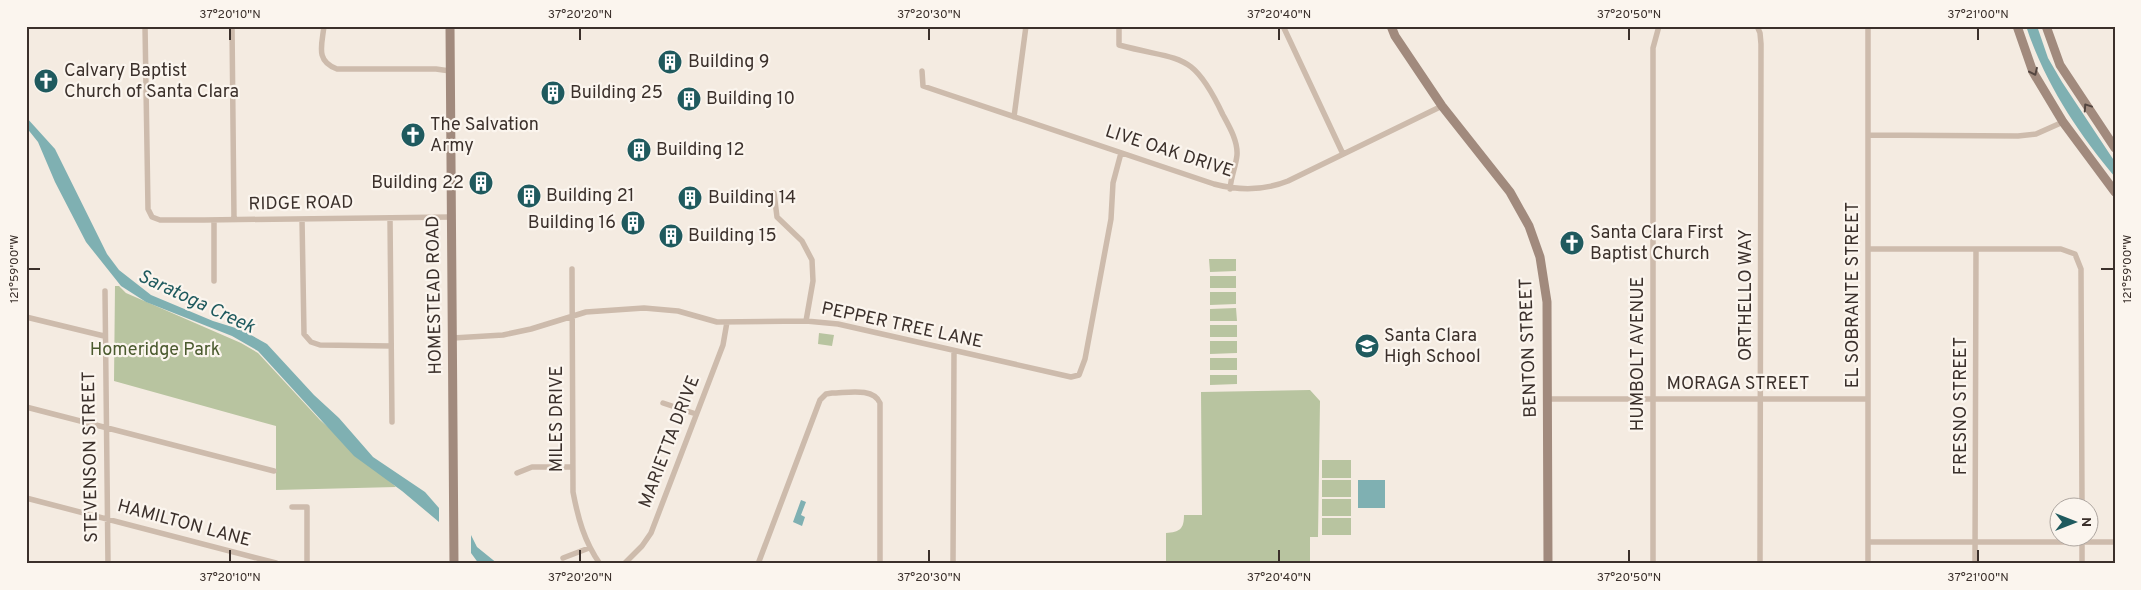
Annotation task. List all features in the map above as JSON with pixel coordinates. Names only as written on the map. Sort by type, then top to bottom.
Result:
[{"type":"main road","name":"HOMESTEAD ROAD","points":[[450,26],[454,564]]},
{"type":"main road","name":"BENTON STREET","points":[[1390,26],[1442,106],[1510,192],[1529,226],[1541,261],[1547,302],[1548,564]]},
{"type":"main road","points":[[2017,26],[2033,72],[2063,122],[2115,192]]},
{"type":"main road","points":[[2046,26],[2060,65],[2115,148]]},
{"type":"street","name":"RIDGE ROAD","points":[[146,26],[148,209],[152,217],[160,220],[450,218]]},
{"type":"street","points":[[232,26],[234,219]]},
{"type":"street","points":[[324,26],[321,55],[327,65],[337,69],[436,68],[450,71]]},
{"type":"street","points":[[1014,116],[1026,26]]},
{"type":"street","points":[[1119,26],[1119,45],[1173,56],[1201,74],[1211,90],[1234,138],[1237,154],[1231,175],[1230,188]]},
{"type":"street","points":[[1283,26],[1343,154]]},
{"type":"street","name":"HUMBOLT AVENUE","points":[[1653,564],[1653,48],[1659,26]]},
{"type":"street","name":"ORTHELLO WAY","points":[[1757,26],[1761,44],[1760,564]]},
{"type":"street","name":"EL SOBRANTE STREET","points":[[1868,26],[1868,564]]},
{"type":"street","name":"LIVE OAK DRIVE","points":[[922,71],[922,86],[1230,188],[1262,189],[1276,186],[1442,106]]},
{"type":"street","points":[[1868,135],[2018,136],[2036,134],[2063,122]]},
{"type":"street","name":"PEPPER TREE LANE","points":[[453,338],[503,335],[531,329],[572,316],[602,310],[644,308],[678,311],[715,322],[806,321],[838,324],[954,352],[1071,377],[1079,375],[1085,359],[1111,218],[1113,184],[1121,153]]},
{"type":"street","points":[[774,193],[777,216],[802,241],[812,260],[813,281],[806,321]]},
{"type":"street","points":[[390,218],[392,422]]},
{"type":"street","points":[[302,219],[304,334],[311,342],[320,345],[391,346]]},
{"type":"street","points":[[214,220],[214,281]]},
{"type":"street","points":[[1868,249],[2061,249],[2075,254],[2081,269],[2082,498]]},
{"type":"street","name":"FRESNO STREET","points":[[1975,564],[1976,249]]},
{"type":"street","name":"MILES DRIVE","points":[[572,269],[573,492],[579,521],[589,548],[600,564]]},
{"type":"street","name":"STEVENSON STREET","points":[[105,290],[104,336],[108,564]]},
{"type":"street","points":[[26,317],[104,336]]},
{"type":"street","name":"MARIETTA DRIVE","points":[[624,564],[642,546],[651,533],[723,346],[726,322]]},
{"type":"street","points":[[953,564],[954,352]]},
{"type":"street","points":[[758,564],[820,400],[826,394],[832,393],[872,394],[877,397],[880,403],[880,564]]},
{"type":"street","name":"MORAGA STREET","points":[[1548,399],[1868,399]]},
{"type":"street","points":[[664,403],[696,414]]},
{"type":"street","points":[[26,407],[274,471]]},
{"type":"street","points":[[518,474],[532,467],[572,467]]},
{"type":"street","name":"HAMILTON LANE","points":[[26,498],[276,563]]},
{"type":"street","points":[[292,507],[306,507],[307,564]]},
{"type":"street","points":[[1868,542],[2048,541]]},
{"type":"street","points":[[2098,541],[2115,542]]},
{"type":"street","points":[[563,558],[589,548]]},
{"type":"street","points":[[2082,548],[2082,564]]},
{"type":"green space","points":[[1209,259],[1236,259],[1236,271],[1210,272]]},
{"type":"green space","points":[[1210,276],[1236,276],[1236,288],[1210,288]]},
{"type":"green space","name":"Homeridge Park","points":[[115,286],[119,286],[126,293],[241,343],[258,353],[320,420],[396,487],[276,490],[276,426],[114,381]]},
{"type":"green space","points":[[1210,292],[1236,292],[1236,304],[1210,305]]},
{"type":"green space","points":[[1236,308],[1237,321],[1210,321],[1210,309]]},
{"type":"green space","points":[[1210,325],[1237,325],[1237,337],[1210,337]]},
{"type":"green space","points":[[819,333],[834,335],[832,346],[818,344]]},
{"type":"green space","points":[[1210,341],[1237,341],[1237,353],[1210,354]]},
{"type":"green space","points":[[1210,358],[1237,358],[1237,370],[1210,370]]},
{"type":"green space","points":[[1210,375],[1237,375],[1237,384],[1210,385]]},
{"type":"green space","points":[[1310,390],[1320,401],[1318,537],[1310,537],[1310,564],[1166,564],[1166,533],[1178,531],[1182,527],[1184,515],[1202,515],[1201,392]]},
{"type":"green space","points":[[1322,460],[1351,460],[1351,478],[1322,478]]},
{"type":"green space","points":[[1322,480],[1351,480],[1351,497],[1322,497]]},
{"type":"green space","points":[[1322,499],[1351,499],[1351,516],[1322,516]]},
{"type":"green space","points":[[1322,518],[1351,518],[1351,535],[1322,535]]},
{"type":"water","points":[[2026,26],[2037,26],[2048,58],[2115,162],[2115,177],[2063,105],[2042,66]]},
{"type":"water","points":[[26,117],[55,149],[107,254],[119,270],[151,295],[213,321],[242,330],[267,344],[314,395],[339,418],[373,457],[425,492],[439,508],[439,522],[402,491],[354,456],[258,351],[232,336],[146,302],[121,286],[86,242],[55,182],[38,142],[26,127]]},
{"type":"water","points":[[1358,480],[1385,480],[1385,508],[1358,508]]},
{"type":"water","points":[[801,500],[806,502],[801,515],[805,517],[802,526],[793,522]]},
{"type":"water","points":[[471,535],[477,547],[498,564],[479,564],[471,553]]},
{"type":"place","name":"Building 9","points":[[670,62]]},
{"type":"place","name":"Calvary Baptist Church of Santa Clara","points":[[46,81]]},
{"type":"place","name":"Building 25","points":[[553,93]]},
{"type":"place","name":"Building 10","points":[[689,99]]},
{"type":"place","name":"The Salvation Army","points":[[413,135]]},
{"type":"place","name":"Building 12","points":[[639,150]]},
{"type":"place","name":"Building 22","points":[[481,183]]},
{"type":"place","name":"Building 21","points":[[529,196]]},
{"type":"place","name":"Building 14","points":[[690,198]]},
{"type":"place","name":"Building 16","points":[[633,223]]},
{"type":"place","name":"Building 15","points":[[671,236]]},
{"type":"place","name":"Santa Clara First Baptist Church","points":[[1572,243]]},
{"type":"place","name":"Santa Clara High School","points":[[1367,346]]},
{"type":"water label","name":"Saratoga Creek","points":[[196,302]]}]
